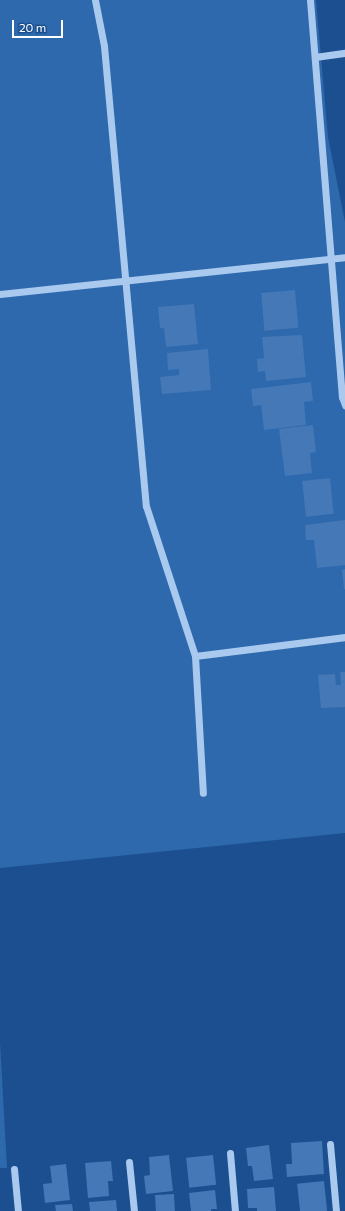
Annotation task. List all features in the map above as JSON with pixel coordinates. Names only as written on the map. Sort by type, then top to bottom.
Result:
[{"type":"street","points":[[95,0],[104,46],[124,280],[146,506],[195,656],[203,793]]},
{"type":"street","points":[[310,0],[332,258],[342,397],[345,404]]},
{"type":"street","points":[[315,57],[345,53]]},
{"type":"street","points":[[0,294],[345,257]]},
{"type":"street","points":[[195,656],[345,637]]},
{"type":"street","points":[[330,1144],[336,1211]]},
{"type":"street","points":[[230,1153],[235,1211]]},
{"type":"street","points":[[129,1162],[134,1211]]},
{"type":"street","points":[[14,1169],[18,1211]]},
{"type":"shaded area","points":[[0,0],[316,0],[328,137],[345,222],[345,833],[0,868]]},
{"type":"shaded area","points":[[0,1042],[7,1168],[0,1168]]},
{"type":"building","points":[[295,290],[298,328],[264,331],[261,293]]},
{"type":"building","points":[[194,304],[198,344],[166,347],[164,328],[160,328],[158,307]]},
{"type":"building","points":[[302,335],[306,377],[266,381],[265,371],[258,372],[257,359],[264,358],[262,337]]},
{"type":"building","points":[[208,349],[211,390],[162,394],[160,377],[179,375],[179,369],[168,370],[167,353]]},
{"type":"building","points":[[311,382],[313,401],[304,402],[306,425],[264,430],[261,405],[253,406],[251,389]]},
{"type":"building","points":[[313,425],[316,452],[310,453],[312,473],[285,476],[279,429]]},
{"type":"building","points":[[330,478],[334,514],[306,517],[302,481]]},
{"type":"building","points":[[345,520],[345,565],[317,568],[314,540],[306,540],[305,525]]},
{"type":"building","points":[[345,569],[345,589],[344,589],[342,570]]},
{"type":"building","points":[[340,672],[345,672],[345,707],[321,708],[318,675],[335,674],[336,685],[341,685]]},
{"type":"building","points":[[322,1141],[324,1174],[287,1177],[286,1164],[292,1164],[291,1143]]},
{"type":"building","points":[[269,1145],[273,1179],[254,1181],[252,1166],[248,1166],[246,1148]]},
{"type":"building","points":[[169,1155],[173,1191],[146,1194],[144,1176],[150,1175],[149,1157]]},
{"type":"building","points":[[213,1155],[216,1185],[189,1188],[186,1158]]},
{"type":"building","points":[[111,1161],[113,1181],[108,1181],[109,1196],[88,1198],[85,1163]]},
{"type":"building","points":[[66,1164],[70,1200],[45,1203],[43,1184],[52,1183],[50,1166]]},
{"type":"building","points":[[324,1181],[327,1211],[300,1211],[297,1184]]},
{"type":"building","points":[[274,1187],[276,1211],[257,1211],[257,1208],[248,1208],[247,1189]]},
{"type":"building","points":[[215,1190],[217,1209],[211,1209],[211,1211],[191,1211],[189,1193]]},
{"type":"building","points":[[174,1194],[175,1211],[156,1211],[155,1195]]},
{"type":"building","points":[[116,1200],[117,1211],[90,1211],[89,1202]]},
{"type":"building","points":[[72,1204],[73,1211],[56,1211],[55,1205]]}]
